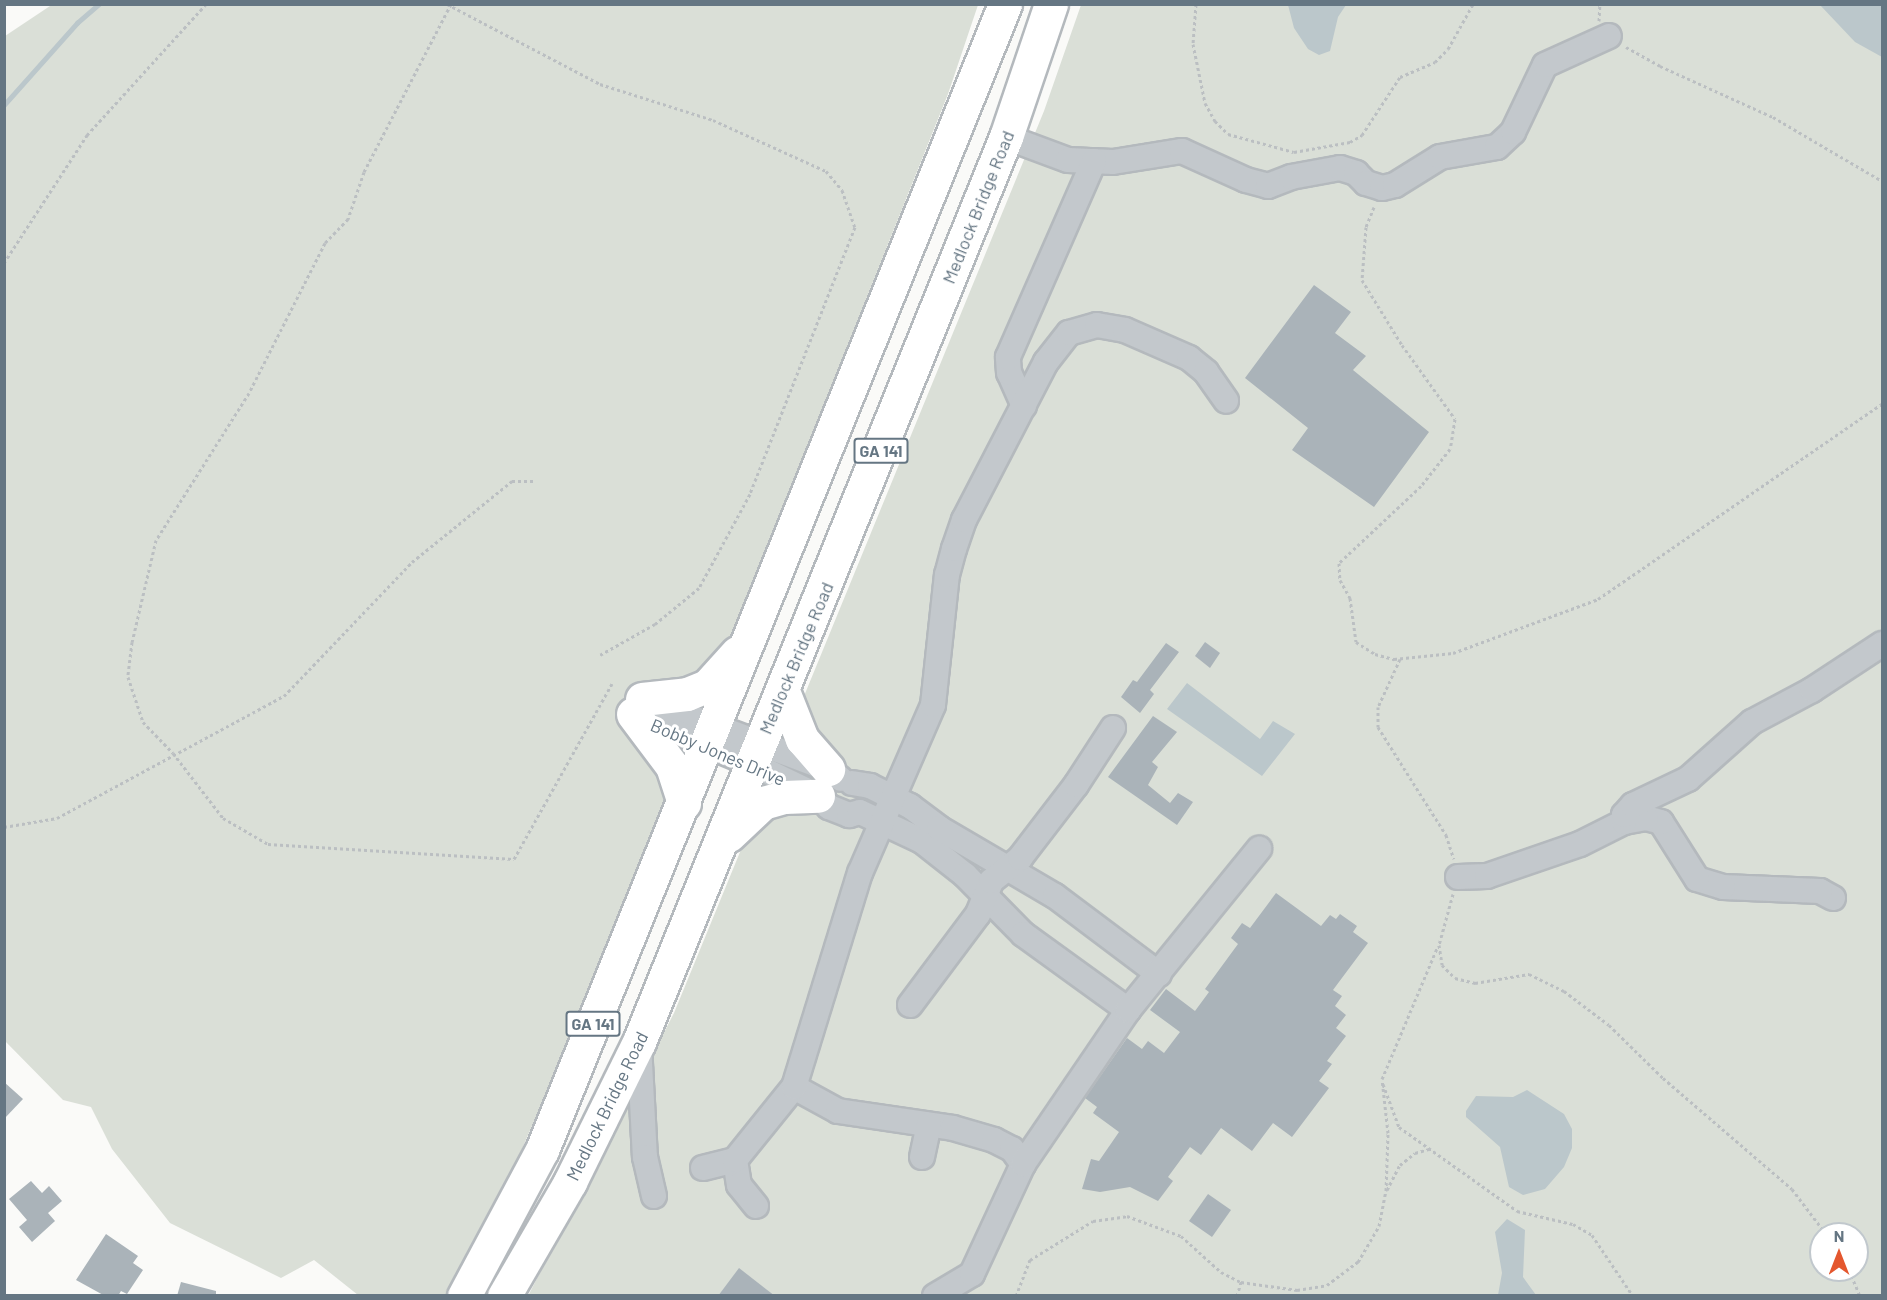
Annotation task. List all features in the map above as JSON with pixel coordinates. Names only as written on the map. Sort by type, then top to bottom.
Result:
[{"type":"highway","name":"GA 141","points":[[464,1296],[542,1150],[752,636],[1005,4]]},
{"type":"highway","name":"Medlock Bridge Road","points":[[504,1296],[570,1182],[639,1041],[1006,137],[1051,4]]},
{"type":"highway","points":[[684,803],[672,766],[637,707],[687,694],[707,686],[752,636]]},
{"type":"highway","points":[[717,851],[734,828],[763,803],[842,783],[801,739],[783,691]]},
{"type":"lane","points":[[1006,137],[1068,160],[1094,161],[1182,151],[1246,180],[1268,186],[1340,168],[1356,173],[1366,183],[1382,188],[1395,185],[1440,157],[1497,147],[1513,132],[1545,65],[1609,36]]},
{"type":"lane","points":[[1024,406],[1012,382],[1008,357],[1094,161]]},
{"type":"lane","points":[[703,1168],[735,1160],[794,1087],[861,873],[871,817],[893,796],[926,729],[933,705],[947,575],[964,520],[1046,362],[1069,333],[1097,325],[1125,330],[1189,358],[1206,372],[1226,401]]},
{"type":"lane","points":[[1624,822],[1626,809],[1677,786],[1752,723],[1812,690],[1882,644]]},
{"type":"lane","name":"Bobby Jones Drive","points":[[637,707],[756,755],[842,783],[893,796],[1006,869],[1055,896],[1159,974]]},
{"type":"lane","points":[[909,1005],[978,914],[984,893],[991,881],[1020,858],[1076,785],[1113,728]]},
{"type":"lane","name":"Bobby Jones Drive","points":[[842,783],[835,796],[854,804],[871,817],[929,846],[984,893],[1023,934],[1128,1010]]},
{"type":"lane","points":[[1671,835],[1677,786]]},
{"type":"lane","points":[[1458,877],[1487,876],[1580,844],[1624,822],[1654,819],[1666,825],[1697,879],[1723,887],[1820,891],[1833,898]]},
{"type":"lane","points":[[935,1296],[972,1274],[1023,1164],[1128,1010],[1259,849]]},
{"type":"lane","points":[[639,1041],[645,1157],[654,1196]]},
{"type":"lane","points":[[794,1087],[838,1111],[929,1125],[994,1140],[1012,1149],[1023,1164]]},
{"type":"lane","points":[[922,1157],[929,1125]]},
{"type":"lane","points":[[735,1160],[739,1185],[756,1206]]},
{"type":"path","points":[[4,263],[87,135],[206,4]]},
{"type":"path","points":[[1196,4],[1193,44],[1205,103],[1215,121],[1228,134],[1294,152],[1350,142],[1362,135],[1400,77],[1435,62],[1448,50],[1473,4]]},
{"type":"path","points":[[600,655],[655,624],[699,588],[750,494],[855,227],[842,190],[826,171],[713,120],[600,84],[449,5],[364,172],[348,219],[325,243],[249,393],[156,540],[132,642],[128,677],[143,722],[173,753],[223,818],[268,844],[514,859],[612,684]]},
{"type":"path","points":[[1609,36],[1660,66],[1773,117],[1882,181]]},
{"type":"path","points":[[1382,188],[1366,227],[1362,279],[1402,345],[1455,419],[1450,449],[1421,486],[1339,563],[1340,580],[1350,598],[1356,642],[1375,654],[1400,659],[1453,653],[1598,599],[1882,404]]},
{"type":"path","points":[[4,827],[57,818],[173,753],[284,696],[412,562],[512,481],[535,480]]},
{"type":"path","points":[[1016,1296],[1030,1260],[1093,1221],[1127,1216],[1181,1236],[1221,1272],[1241,1282],[1297,1290],[1327,1285],[1358,1262],[1379,1226],[1386,1191],[1388,1133],[1382,1079],[1439,945],[1458,877],[1446,835],[1378,727],[1378,707],[1400,659]]},
{"type":"path","points":[[1439,945],[1442,965],[1455,978],[1475,983],[1529,974],[1586,1007],[1792,1189],[1817,1222]]},
{"type":"path","points":[[1382,1079],[1399,1127],[1517,1211],[1573,1224],[1592,1235],[1633,1296]]},
{"type":"path","points":[[1386,1191],[1400,1165],[1415,1152],[1430,1149]]},
{"type":"path","points":[[1237,1296],[1241,1282]]},
{"type":"path","points":[[1854,1282],[1860,1296]]},
{"type":"shaded area","points":[[53,4],[978,5],[948,94],[578,1021],[482,1240],[451,1295],[358,1295],[314,1260],[281,1278],[170,1223],[112,1149],[91,1107],[63,1100],[5,1041],[5,36]]},
{"type":"shaded area","points":[[1081,5],[1882,5],[1882,1295],[528,1296],[674,1013],[1044,111]]},
{"type":"shaded area","points":[[1288,5],[1346,5],[1338,17],[1330,51],[1319,55],[1308,49],[1294,28]]},
{"type":"shaded area","points":[[1820,5],[1882,5],[1882,57],[1855,42]]},
{"type":"shaded area","points":[[1187,683],[1260,739],[1273,721],[1295,734],[1262,776],[1167,709]]},
{"type":"shaded area","points":[[1527,1090],[1564,1114],[1572,1129],[1572,1148],[1564,1167],[1545,1189],[1523,1195],[1509,1187],[1500,1147],[1466,1117],[1466,1111],[1476,1096],[1513,1097]]},
{"type":"shaded area","points":[[1507,1219],[1525,1230],[1523,1277],[1536,1295],[1498,1295],[1502,1273],[1495,1232]]},
{"type":"building","points":[[1314,285],[1351,312],[1335,333],[1366,356],[1353,370],[1429,432],[1374,507],[1292,450],[1308,428],[1245,378]]},
{"type":"building","points":[[1205,642],[1220,653],[1210,668],[1195,656]]},
{"type":"building","points":[[1166,643],[1179,652],[1150,690],[1154,694],[1140,713],[1121,697],[1133,680],[1137,682]]},
{"type":"building","points":[[1153,716],[1177,732],[1152,762],[1158,767],[1148,785],[1170,803],[1178,793],[1193,802],[1177,825],[1108,777]]},
{"type":"building","points":[[1276,893],[1321,926],[1330,915],[1336,919],[1340,914],[1357,926],[1353,932],[1368,943],[1333,990],[1342,996],[1335,1006],[1346,1015],[1336,1028],[1346,1036],[1327,1061],[1332,1064],[1319,1081],[1329,1088],[1292,1137],[1273,1123],[1252,1151],[1221,1128],[1201,1155],[1190,1147],[1168,1177],[1173,1181],[1158,1201],[1130,1187],[1100,1192],[1082,1189],[1091,1159],[1099,1161],[1119,1132],[1093,1113],[1097,1107],[1085,1098],[1127,1038],[1142,1049],[1148,1041],[1164,1053],[1180,1032],[1150,1010],[1166,989],[1195,1011],[1209,992],[1205,989],[1238,944],[1231,938],[1242,923],[1250,928]]},
{"type":"building","points":[[4,1082],[23,1099],[4,1119]]},
{"type":"building","points":[[31,1181],[42,1193],[49,1186],[62,1201],[48,1213],[55,1221],[32,1242],[19,1227],[27,1220],[9,1199]]},
{"type":"building","points":[[1208,1194],[1231,1210],[1212,1237],[1189,1221]]},
{"type":"building","points":[[106,1234],[138,1256],[133,1263],[143,1270],[127,1294],[121,1291],[118,1296],[105,1296],[76,1280]]},
{"type":"building","points":[[739,1268],[775,1296],[718,1296]]},
{"type":"building","points":[[181,1282],[216,1291],[216,1296],[177,1296]]},
{"type":"waterway","points":[[4,105],[77,23],[99,4]]}]
